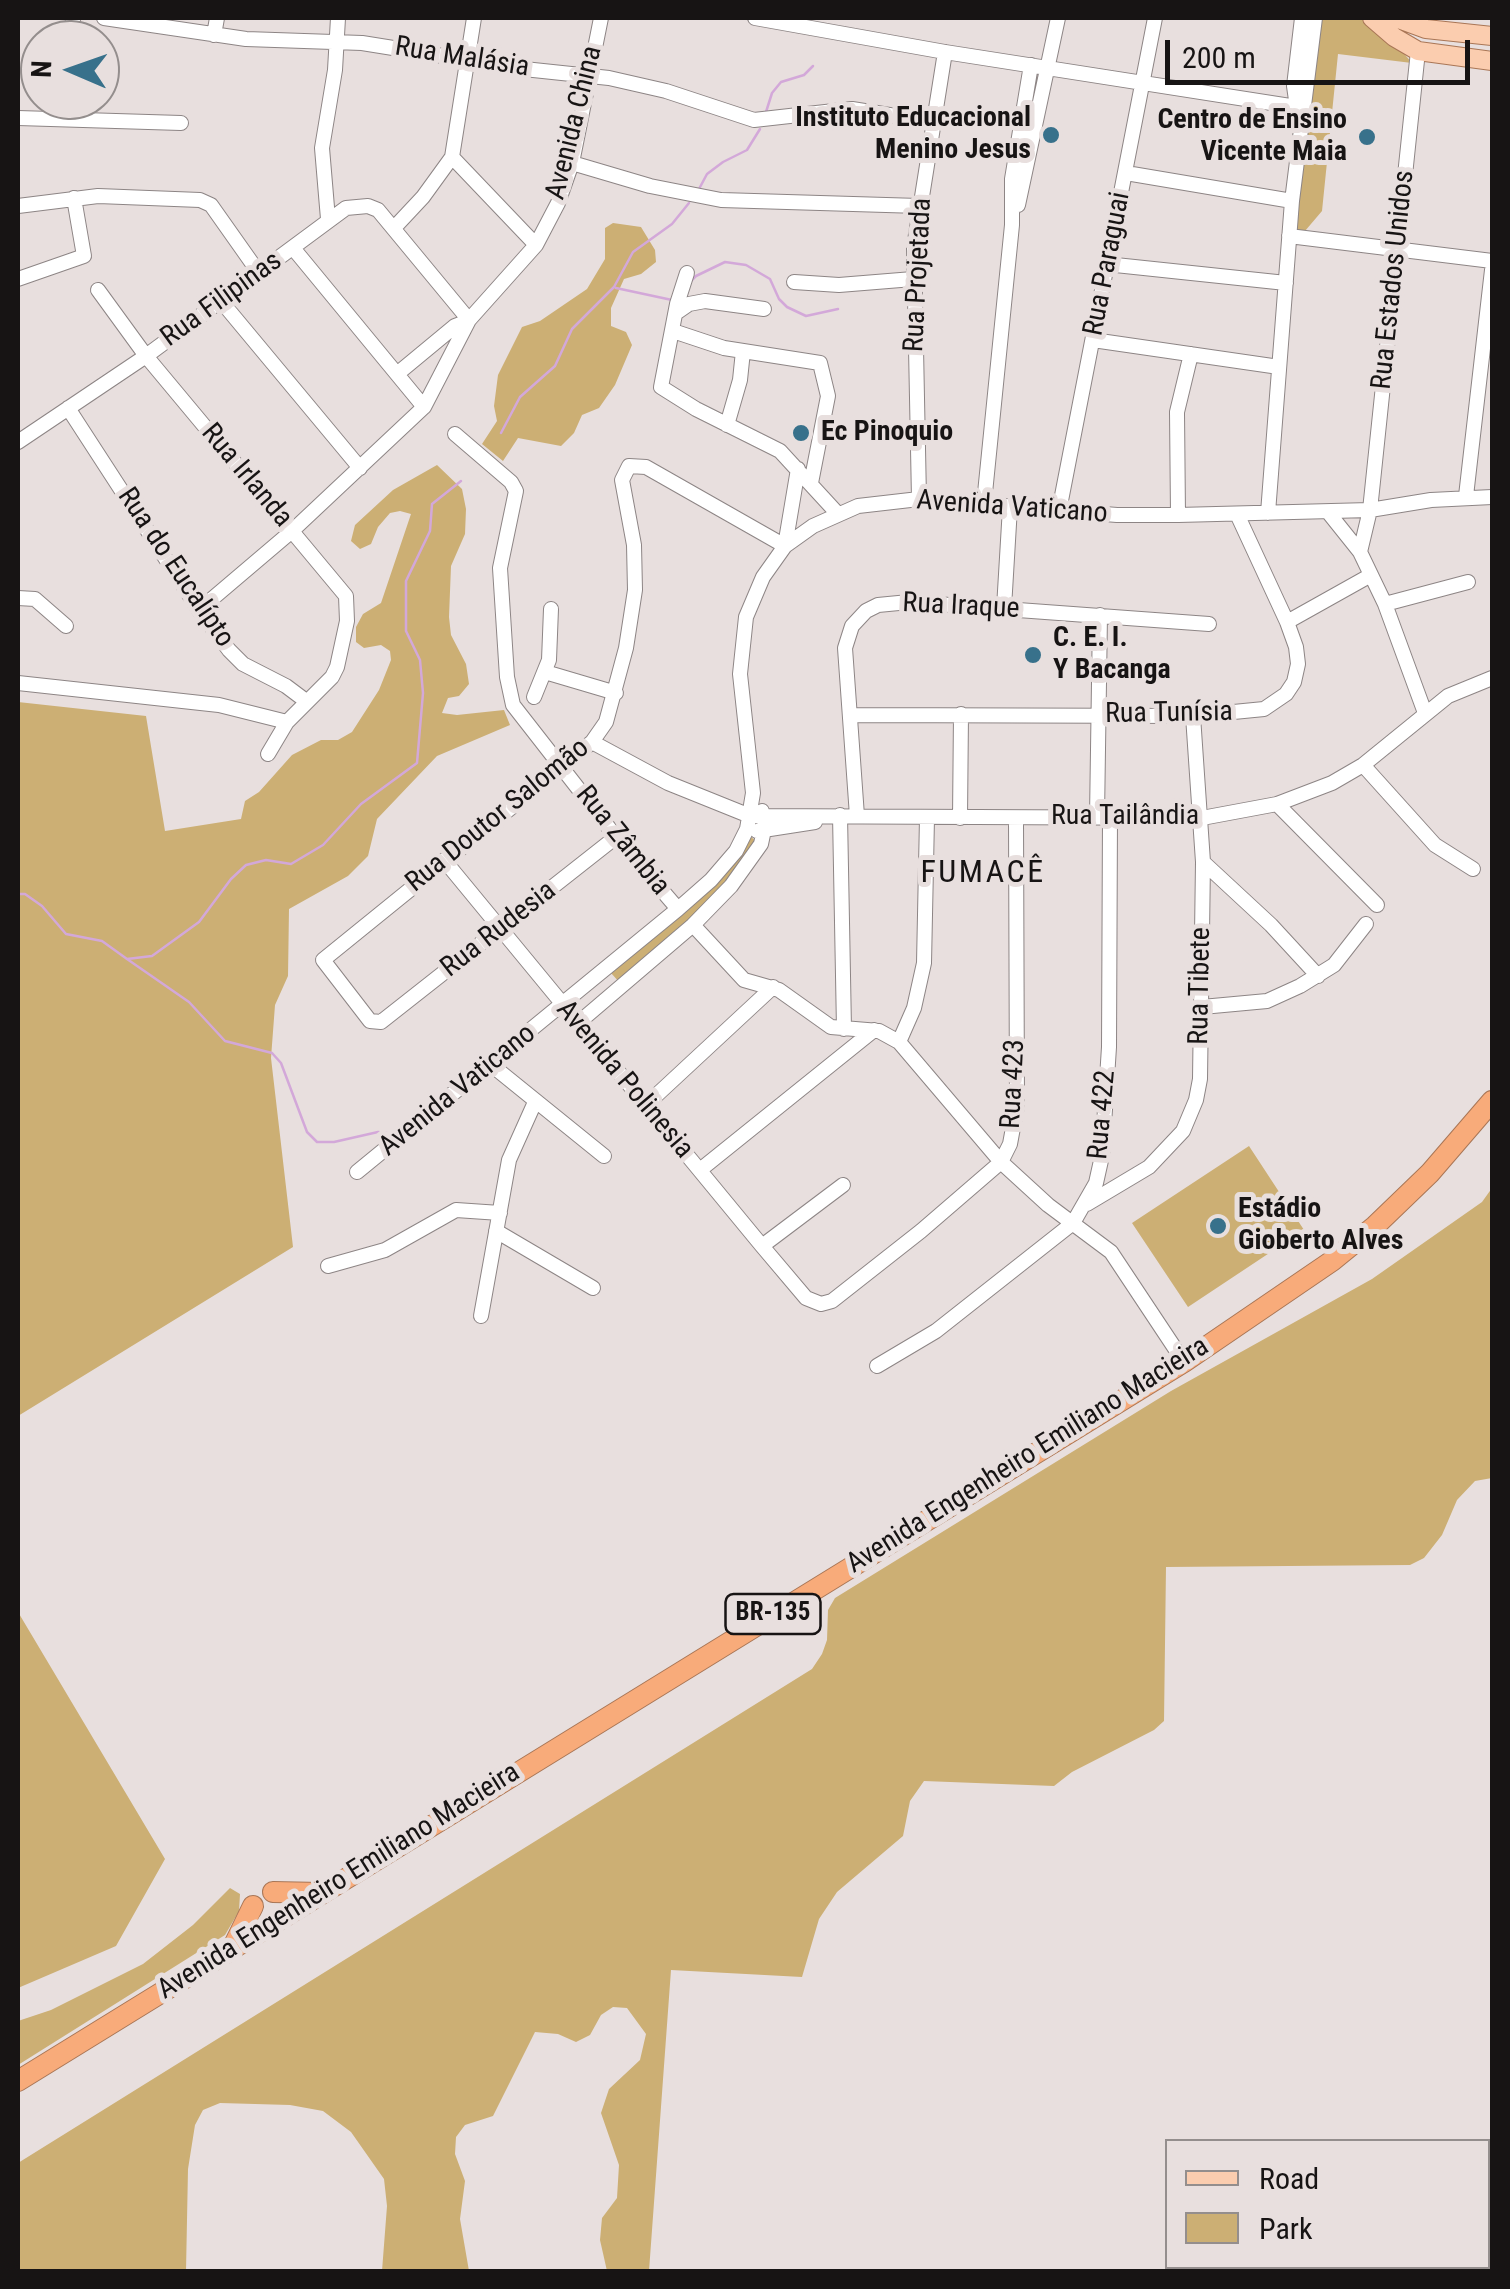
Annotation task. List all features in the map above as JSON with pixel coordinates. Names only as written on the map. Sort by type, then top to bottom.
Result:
[{"type":"highway","name":"Avenida Engenheiro Emiliano Macieira","points":[[18,2081],[1184,1362],[1332,1261],[1375,1226],[1430,1173],[1492,1101]]},
{"type":"highway","points":[[273,1892],[323,1892]]},
{"type":"highway","points":[[230,1950],[253,1906]]},
{"type":"main road","points":[[1372,18],[1394,37],[1418,50],[1492,62]]},
{"type":"main road","points":[[1396,18],[1426,28],[1492,36]]},
{"type":"street","name":"Rua Malásia","points":[[104,18],[246,40],[376,44],[467,61],[589,76],[666,91],[754,120],[852,108],[933,122]]},
{"type":"street","points":[[214,34],[217,18]]},
{"type":"street","points":[[328,219],[322,148],[338,18]]},
{"type":"street","points":[[469,320],[394,228],[452,157],[474,18]]},
{"type":"street","name":"Avenida China","points":[[469,320],[536,245],[558,203],[572,163],[601,18]]},
{"type":"street","points":[[755,18],[1303,108]]},
{"type":"street","points":[[1012,225],[1058,18]]},
{"type":"street","name":"Rua Paraguai","points":[[1059,511],[1154,18]]},
{"type":"street","points":[[1302,18],[1294,86],[1296,100],[1303,108]]},
{"type":"street","points":[[1268,513],[1292,201],[1315,18]]},
{"type":"street","name":"Rua Estados Unidos","points":[[1360,552],[1370,510],[1418,50]]},
{"type":"street","name":"Rua Projetada","points":[[919,499],[912,279],[919,206],[945,52]]},
{"type":"street","points":[[984,504],[1012,225],[1014,164],[1032,65]]},
{"type":"street","points":[[18,118],[181,123]]},
{"type":"street","points":[[452,157],[536,245]]},
{"type":"street","points":[[572,163],[650,186],[721,200],[919,206]]},
{"type":"street","points":[[1126,173],[1292,201]]},
{"type":"street","points":[[18,206],[126,195],[206,202],[260,273]]},
{"type":"street","points":[[18,279],[84,256],[74,198]]},
{"type":"street","name":"Rua Filipinas","points":[[18,442],[146,356],[328,219],[354,206],[378,210],[394,228]]},
{"type":"street","points":[[1289,236],[1492,261]]},
{"type":"street","points":[[293,248],[424,406]]},
{"type":"street","points":[[1106,264],[1286,284]]},
{"type":"street","points":[[1466,496],[1492,270]]},
{"type":"street","points":[[687,273],[661,387],[771,445],[798,468],[837,513]]},
{"type":"street","points":[[794,282],[839,285],[912,279]]},
{"type":"street","name":"Rua Irlanda","points":[[98,290],[146,356],[346,596],[347,621],[337,667],[332,677],[306,701]]},
{"type":"street","points":[[221,301],[360,468]]},
{"type":"street","points":[[676,313],[689,304],[705,301],[764,309]]},
{"type":"street","points":[[398,374],[455,326],[469,320]]},
{"type":"street","points":[[200,610],[292,531],[424,406],[469,320]]},
{"type":"street","points":[[673,332],[742,351],[820,362],[828,396],[810,483]]},
{"type":"street","points":[[1092,340],[1279,367]]},
{"type":"street","points":[[727,425],[740,380],[742,351]]},
{"type":"street","points":[[1178,515],[1177,412],[1191,354]]},
{"type":"street","name":"Rua do Eucalípto","points":[[68,408],[229,650],[243,664],[306,701]]},
{"type":"street","name":"Rua Zâmbia","points":[[455,434],[512,482],[516,494],[500,568],[509,694],[519,715],[678,909]]},
{"type":"street","name":"Rua Doutor Salomão","points":[[382,1022],[370,1021],[326,965],[324,957],[592,742],[610,715],[635,590],[634,545],[622,480],[629,466],[646,467],[785,546]]},
{"type":"street","points":[[785,546],[798,468]]},
{"type":"street","name":"Avenida Vaticano","points":[[577,1024],[715,904],[754,856],[757,823],[743,707],[741,646],[753,598],[785,546],[837,513],[919,499],[1059,511],[1178,515],[1370,510],[1466,496],[1492,497]]},
{"type":"street","points":[[1004,608],[1010,506]]},
{"type":"street","points":[[1328,512],[1360,552],[1386,604],[1424,712]]},
{"type":"street","name":"Rua Tunísia","points":[[851,715],[1193,716],[1254,712],[1286,694],[1298,664],[1287,622],[1236,514]]},
{"type":"street","points":[[1287,622],[1371,575]]},
{"type":"street","points":[[1386,604],[1468,582]]},
{"type":"street","points":[[18,598],[35,599],[66,626]]},
{"type":"street","name":"Rua Iraque","points":[[857,816],[845,648],[852,626],[866,611],[878,605],[909,602],[1210,624]]},
{"type":"street","points":[[534,698],[551,649],[552,609]]},
{"type":"street","name":"Rua 422","points":[[877,1366],[936,1331],[1073,1224],[1086,1204],[1102,1156],[1109,1047],[1098,715],[1100,616]]},
{"type":"street","points":[[545,672],[616,693]]},
{"type":"street","name":"Rua Tailândia","points":[[757,823],[840,816],[1202,818],[1276,804],[1316,790],[1362,765],[1424,712],[1457,692],[1492,678]]},
{"type":"street","points":[[18,683],[219,704],[287,722]]},
{"type":"street","points":[[268,754],[287,722],[306,701]]},
{"type":"street","points":[[960,818],[961,714]]},
{"type":"street","name":"Rua Tibete","points":[[1086,1204],[1149,1166],[1182,1130],[1196,1100],[1200,1080],[1203,862],[1193,716]]},
{"type":"street","points":[[592,742],[668,783],[757,823]]},
{"type":"street","points":[[1362,765],[1435,846],[1473,870]]},
{"type":"street","points":[[1276,804],[1377,905]]},
{"type":"street","points":[[840,816],[844,1029]]},
{"type":"street","points":[[899,1042],[914,1008],[924,962],[928,818]]},
{"type":"street","name":"Rua 423","points":[[806,1298],[821,1304],[832,1301],[1002,1162],[1014,1134],[1017,1106],[1016,818]]},
{"type":"street","name":"Avenida Vaticano","points":[[357,1172],[678,909],[727,863],[757,823]]},
{"type":"street","name":"Rua Rudesia","points":[[382,1022],[616,837]]},
{"type":"street","name":"Avenida Polinesia","points":[[444,860],[806,1298]]},
{"type":"street","points":[[1203,862],[1272,925],[1318,976]]},
{"type":"street","points":[[693,924],[744,980],[773,988],[799,1002],[824,1023],[844,1029],[874,1030],[899,1042],[1002,1162],[1048,1205],[1111,1252],[1184,1362]]},
{"type":"street","points":[[1202,1007],[1267,1001],[1318,976],[1334,965],[1366,924]]},
{"type":"street","points":[[588,984],[603,1003]]},
{"type":"street","points":[[646,1104],[773,988]]},
{"type":"street","points":[[700,1170],[874,1030]]},
{"type":"street","points":[[489,1064],[604,1156]]},
{"type":"street","points":[[480,1316],[512,1151],[534,1102]]},
{"type":"street","points":[[762,1246],[842,1185]]},
{"type":"street","points":[[328,1266],[385,1250],[456,1210],[500,1212]]},
{"type":"street","points":[[496,1231],[593,1288]]},
{"type":"green space","points":[[1319,18],[1362,18],[1412,63],[1338,54],[1322,211],[1305,231],[1295,230]]},
{"type":"green space","points":[[613,223],[641,227],[655,250],[656,262],[641,274],[624,279],[611,308],[611,326],[626,332],[632,345],[615,385],[599,408],[582,415],[574,433],[561,446],[518,438],[503,461],[482,444],[497,421],[494,406],[498,375],[522,327],[540,321],[587,289],[605,259],[605,228]]},
{"type":"green space","points":[[437,465],[462,489],[466,509],[465,534],[451,566],[449,617],[451,635],[466,664],[469,684],[459,696],[448,698],[442,713],[504,710],[510,725],[437,756],[377,819],[368,856],[348,876],[289,909],[288,976],[275,1005],[271,1058],[293,1247],[18,1416],[18,702],[146,716],[165,831],[241,819],[245,801],[259,792],[292,755],[321,740],[338,740],[352,732],[379,690],[391,660],[390,651],[381,645],[364,648],[356,642],[356,627],[363,614],[381,603],[411,514],[390,513],[371,544],[360,549],[351,541],[355,525],[393,490]]},
{"type":"green space","points":[[751,837],[756,841],[726,885],[620,983],[611,973]]},
{"type":"green space","name":"Estádio Gioberto Alves","points":[[1249,1146],[1304,1230],[1188,1307],[1132,1223]]},
{"type":"green space","points":[[1492,1188],[1492,1478],[1475,1481],[1457,1500],[1442,1535],[1424,1558],[1410,1565],[1166,1567],[1164,1721],[1154,1730],[1072,1772],[1054,1786],[924,1781],[910,1801],[903,1836],[837,1892],[819,1919],[802,1977],[671,1970],[649,2271],[607,2271],[600,2240],[602,2218],[617,2198],[619,2165],[601,2113],[609,2089],[640,2060],[646,2034],[627,2008],[613,2007],[601,2015],[590,2035],[576,2042],[558,2034],[535,2032],[493,2116],[465,2125],[456,2137],[455,2154],[465,2181],[460,2219],[469,2271],[382,2271],[387,2206],[384,2179],[351,2132],[323,2111],[290,2105],[220,2103],[203,2110],[195,2125],[188,2169],[186,2271],[18,2271],[18,2163],[812,1669],[827,1640],[828,1610],[835,1598],[1171,1391],[1372,1279],[1482,1202]]},
{"type":"green space","points":[[18,1612],[165,1859],[116,1946],[18,1988]]},
{"type":"green space","points":[[230,1888],[240,1894],[239,1911],[225,1935],[18,2065],[18,2021],[51,2010],[143,1964],[193,1925]]},
{"type":"waterway","points":[[766,112],[772,93],[781,82],[804,75],[813,66]]},
{"type":"waterway","points":[[699,189],[707,174],[747,150],[760,129]]},
{"type":"waterway","points":[[501,433],[520,397],[555,366],[572,329],[614,287],[633,252],[672,224],[689,203]]},
{"type":"waterway","points":[[689,283],[725,262],[746,265],[770,279],[787,307],[806,316],[838,309]]},
{"type":"waterway","points":[[616,288],[672,300]]},
{"type":"waterway","points":[[18,894],[25,894],[42,906],[66,934],[102,941],[127,959],[152,956],[199,922],[246,865],[266,860],[291,864],[323,845],[361,804],[417,763],[423,693],[420,660],[406,631],[406,581],[430,531],[432,504],[461,481]]},
{"type":"waterway","points":[[127,959],[189,1002],[225,1041],[272,1053],[281,1063],[307,1132],[317,1142],[378,1132],[394,1134]]},
{"type":"place","name":"Instituto Educacional Menino Jesus","points":[[1051,135]]},
{"type":"place","name":"Centro de Ensino Vicente Maia","points":[[1367,137]]},
{"type":"place","name":"Ec Pinoquio","points":[[801,433]]},
{"type":"place","name":"C. E. I. Y Bacanga","points":[[1033,655]]},
{"type":"place","name":"Estádio Gioberto Alves","points":[[1218,1226]]},
{"type":"district","name":"FUMACÊ","points":[[983,874]]}]
